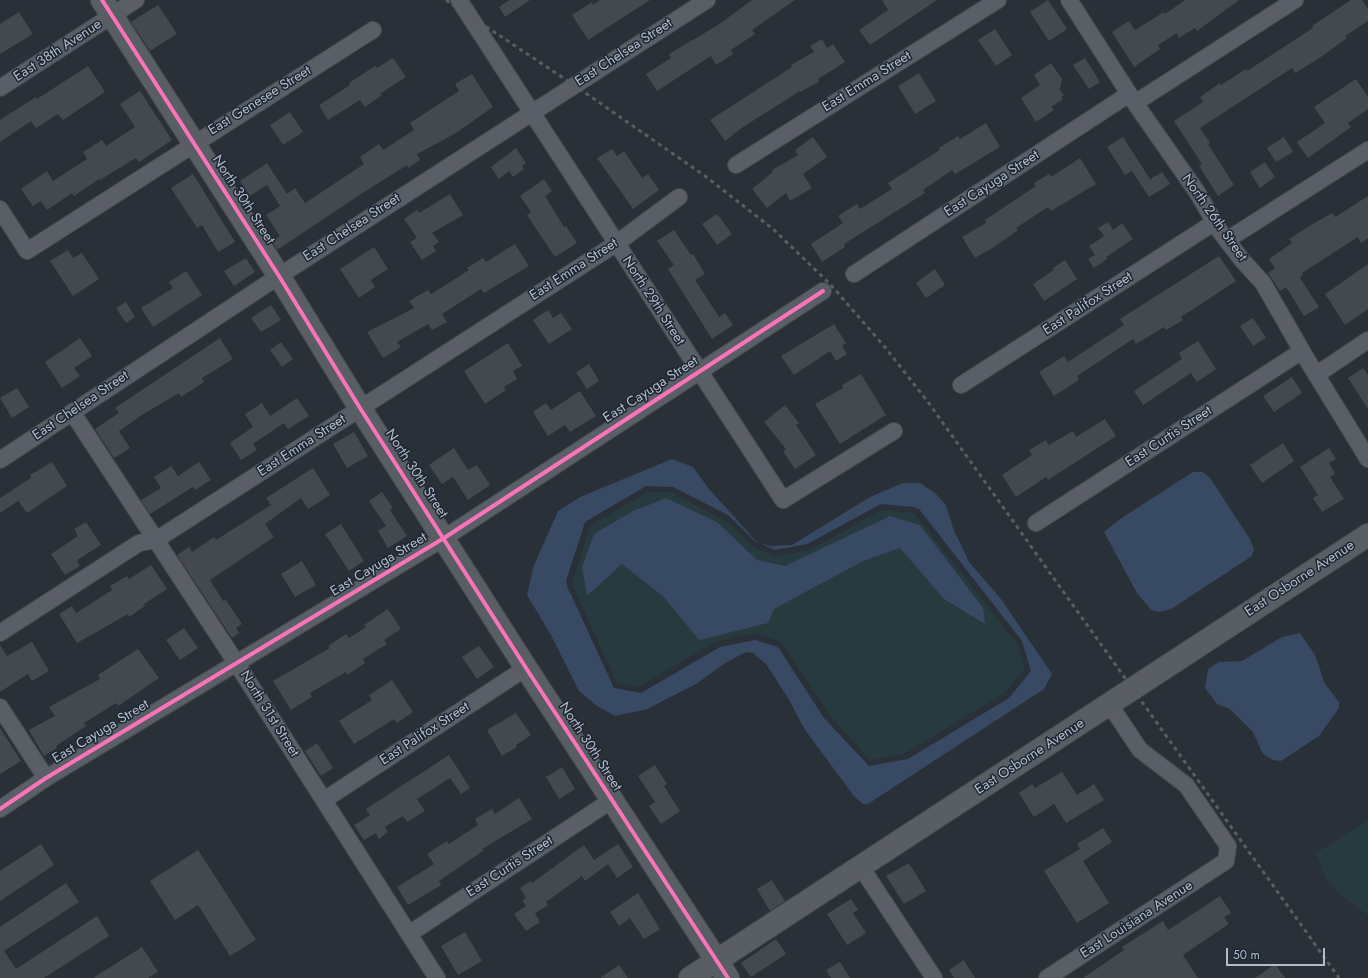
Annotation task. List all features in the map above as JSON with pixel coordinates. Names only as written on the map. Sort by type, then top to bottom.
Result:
[{"type":"street","name":"East 38th Avenue","points":[[0,88],[107,8],[136,0]]},
{"type":"street","name":"North 29th Street","points":[[459,0],[783,500],[894,431]]},
{"type":"street","name":"East Chelsea Street","points":[[0,460],[279,276],[707,0]]},
{"type":"street","name":"East Emma Street","points":[[736,165],[998,0]]},
{"type":"street","name":"North 26th Street","points":[[1068,0],[1132,99],[1227,240],[1263,283],[1316,375],[1368,459]]},
{"type":"street","name":"East Cayuga Street","points":[[854,274],[1132,99],[1295,0]]},
{"type":"street","name":"North 30th Street","points":[[107,8],[279,276],[360,408],[526,668],[723,969]]},
{"type":"street","name":"East Genesee Street","points":[[0,209],[27,251],[373,30]]},
{"type":"street","points":[[1227,240],[1368,150]]},
{"type":"street","name":"East Emma Street","points":[[0,633],[139,543],[156,540],[616,243],[679,197]]},
{"type":"street","name":"East Palifox Street","points":[[961,386],[1215,222]]},
{"type":"street","name":"East Cayuga Street","points":[[0,809],[46,778],[444,538],[823,291]]},
{"type":"street","points":[[1316,375],[1368,340]]},
{"type":"street","name":"East Curtis Street","points":[[1036,523],[1302,351]]},
{"type":"street","name":"North 31st Street","points":[[72,412],[237,664],[436,978]]},
{"type":"street","name":"East Osborne Avenue","points":[[690,978],[723,969],[861,867],[1368,535]]},
{"type":"street","name":"East Palifox Street","points":[[324,800],[526,668]]},
{"type":"street","name":"East Louisiana Avenue","points":[[1047,978],[1226,861],[1228,846],[1188,788],[1140,750],[1110,705]]},
{"type":"street","points":[[0,707],[46,778]]},
{"type":"street","name":"East Curtis Street","points":[[409,934],[612,800]]},
{"type":"street","points":[[861,867],[934,978]]},
{"type":"green space","points":[[648,492],[671,492],[726,521],[752,546],[775,556],[810,550],[882,510],[914,513],[1017,644],[1025,668],[1006,692],[904,754],[870,760],[829,714],[781,642],[755,633],[717,641],[639,687],[617,683],[572,584],[590,526]]},
{"type":"green space","points":[[1368,820],[1368,915],[1345,899],[1326,879],[1316,853]]},
{"type":"water","points":[[672,459],[693,467],[709,489],[757,542],[728,515],[673,487],[646,486],[585,522],[566,581],[614,688],[641,693],[720,647],[755,640],[778,647],[824,718],[869,766],[908,759],[1009,698],[1031,671],[1022,641],[919,509],[914,507],[881,504],[807,544],[775,550],[758,542],[770,546],[792,545],[870,497],[903,483],[920,483],[935,493],[946,505],[953,528],[969,562],[1001,599],[1052,674],[1044,689],[868,804],[863,804],[854,796],[805,730],[788,698],[766,664],[753,653],[746,652],[725,663],[696,684],[647,709],[615,716],[597,706],[579,691],[552,637],[527,595],[534,565],[558,511],[580,497]]},
{"type":"water","points":[[1193,472],[1203,472],[1210,478],[1250,539],[1254,549],[1252,556],[1171,609],[1159,612],[1151,610],[1137,593],[1104,532],[1120,519]]},
{"type":"water","points":[[666,498],[717,522],[757,560],[785,566],[890,516],[920,525],[983,608],[985,624],[944,599],[900,548],[863,561],[774,609],[768,623],[699,640],[664,597],[622,564],[587,596],[582,567],[594,534],[633,511]]},
{"type":"water","points":[[1300,633],[1315,655],[1325,684],[1339,702],[1339,708],[1319,736],[1281,761],[1273,760],[1263,754],[1253,732],[1230,709],[1217,704],[1205,688],[1208,669],[1219,662],[1242,661],[1282,637]]},
{"type":"building","points":[[509,0],[530,0],[505,17],[499,7]]},
{"type":"building","points":[[600,0],[650,0],[588,40],[572,15],[592,2],[593,5]]},
{"type":"building","points":[[752,0],[795,0],[752,30],[755,34],[731,50],[733,54],[716,65],[711,56],[657,91],[646,74],[671,58],[669,54],[718,25]]},
{"type":"building","points":[[882,0],[937,0],[870,45],[859,30],[888,10]]},
{"type":"building","points":[[1048,0],[1067,29],[1049,41],[1030,12]]},
{"type":"building","points":[[1185,0],[1239,0],[1197,31],[1195,28],[1179,38],[1177,33],[1158,45],[1160,49],[1134,67],[1112,32],[1129,21],[1135,30],[1164,12],[1165,14]]},
{"type":"building","points":[[1351,0],[1362,0],[1368,9],[1368,21],[1345,36],[1347,38],[1321,57],[1295,73],[1292,68],[1200,128],[1210,143],[1208,144],[1234,185],[1218,196],[1199,166],[1202,164],[1174,121],[1203,102],[1200,97],[1220,83],[1221,85],[1246,69],[1247,71],[1313,28],[1312,26]]},
{"type":"building","points":[[158,5],[177,34],[150,51],[131,22]]},
{"type":"building","points":[[19,12],[33,34],[0,54],[0,24]]},
{"type":"building","points":[[995,29],[1012,55],[996,66],[978,40]]},
{"type":"building","points":[[822,39],[827,48],[833,44],[845,62],[818,79],[819,82],[800,91],[743,127],[725,141],[710,120],[792,67],[791,65],[814,52],[810,46]]},
{"type":"building","points":[[393,58],[406,77],[381,93],[382,95],[365,107],[360,100],[328,120],[319,105],[350,85],[349,83],[375,66],[377,68]]},
{"type":"building","points":[[1085,58],[1100,82],[1089,89],[1073,65]]},
{"type":"building","points":[[1051,63],[1062,79],[1060,90],[1064,95],[1061,97],[1063,99],[1051,107],[1054,110],[1036,122],[1021,98],[1040,85],[1034,75]]},
{"type":"building","points":[[88,66],[105,92],[63,120],[58,114],[36,128],[31,121],[0,142],[0,120],[36,97],[37,99]]},
{"type":"building","points":[[919,73],[936,101],[915,114],[898,86]]},
{"type":"building","points":[[472,74],[493,107],[456,133],[417,154],[420,160],[408,168],[407,165],[277,250],[272,241],[280,236],[266,215],[280,206],[267,185],[250,196],[240,181],[267,163],[287,194],[295,188],[305,203],[364,164],[360,157],[379,144],[383,150],[414,130],[410,123],[459,91],[455,84]]},
{"type":"building","points":[[1356,79],[1368,97],[1368,109],[1348,123],[1351,127],[1308,158],[1297,142],[1325,123],[1314,107]]},
{"type":"building","points":[[140,91],[172,140],[139,162],[136,158],[100,180],[99,179],[74,196],[72,193],[47,210],[41,201],[33,206],[21,189],[47,171],[53,181],[87,159],[83,152],[102,140],[106,146],[135,127],[120,104]]},
{"type":"building","points":[[290,112],[303,132],[283,145],[270,125]]},
{"type":"building","points":[[986,123],[1000,147],[955,174],[952,170],[923,190],[925,193],[844,244],[845,247],[822,262],[811,244],[843,223],[838,216],[857,204],[860,209],[892,189],[888,183],[940,150],[939,148],[958,136],[960,139]]},
{"type":"building","points":[[813,137],[827,157],[803,174],[812,188],[790,201],[786,193],[767,208],[752,189],[773,172],[772,170],[798,155],[795,150]]},
{"type":"building","points":[[1123,137],[1150,179],[1162,172],[1170,184],[1149,197],[1132,171],[1125,175],[1107,147]]},
{"type":"building","points":[[1284,137],[1293,152],[1276,162],[1267,148]]},
{"type":"building","points":[[516,148],[526,163],[522,166],[524,169],[513,177],[509,171],[499,179],[491,167]]},
{"type":"building","points":[[612,149],[617,156],[624,151],[642,178],[648,174],[659,190],[633,209],[597,158]]},
{"type":"building","points":[[1080,158],[1096,184],[1051,211],[1048,207],[1016,228],[1018,230],[994,247],[975,258],[962,237],[986,223],[985,220],[1036,186],[1034,183],[1049,174],[1051,177]]},
{"type":"building","points":[[1265,162],[1275,177],[1260,188],[1250,172]]},
{"type":"building","points":[[193,174],[235,242],[218,252],[202,225],[197,228],[171,188]]},
{"type":"building","points":[[544,179],[552,191],[545,196],[564,227],[566,226],[577,243],[555,257],[527,215],[531,212],[520,196]]},
{"type":"building","points":[[450,194],[463,215],[432,233],[439,242],[433,246],[436,251],[422,260],[410,242],[417,238],[404,219],[417,210],[419,213]]},
{"type":"building","points":[[1368,196],[1368,238],[1361,243],[1358,237],[1302,273],[1303,275],[1300,278],[1319,307],[1304,316],[1286,287],[1280,291],[1268,273],[1275,268],[1269,259],[1292,243],[1289,239],[1306,228],[1332,213],[1335,217]]},
{"type":"building","points":[[717,214],[732,234],[717,245],[702,224]]},
{"type":"building","points":[[1108,222],[1113,230],[1122,223],[1133,239],[1106,257],[1107,259],[1094,268],[1088,259],[1095,255],[1089,246],[1104,236],[1098,228]]},
{"type":"building","points":[[674,230],[691,255],[693,254],[705,274],[695,280],[719,317],[725,313],[733,325],[712,339],[668,269],[674,265],[657,241]]},
{"type":"building","points":[[515,244],[529,266],[484,293],[481,289],[442,314],[447,322],[432,330],[428,324],[397,342],[401,347],[383,358],[367,332],[414,308],[409,301],[428,290],[431,294],[469,270],[467,268],[483,258],[486,262]]},
{"type":"building","points":[[374,247],[388,269],[371,280],[375,287],[359,298],[340,269]]},
{"type":"building","points":[[68,250],[73,258],[82,253],[99,279],[73,296],[50,261]]},
{"type":"building","points":[[1219,256],[1236,281],[1181,317],[1183,320],[1166,330],[1164,327],[1136,344],[1133,339],[1077,376],[1079,380],[1054,396],[1039,372],[1064,356],[1068,362],[1124,325],[1120,319]]},
{"type":"building","points":[[246,258],[255,272],[234,286],[224,271]]},
{"type":"building","points":[[1065,260],[1077,279],[1044,301],[1033,284],[1054,270],[1053,268]]},
{"type":"building","points":[[1368,264],[1368,309],[1345,325],[1325,294]]},
{"type":"building","points":[[935,269],[945,285],[926,298],[916,283]]},
{"type":"building","points":[[186,271],[202,295],[153,327],[141,308],[173,288],[169,282]]},
{"type":"building","points":[[126,302],[135,317],[126,323],[116,308]]},
{"type":"building","points":[[271,305],[281,320],[261,332],[251,318]]},
{"type":"building","points":[[548,310],[553,318],[561,313],[572,329],[549,344],[533,320]]},
{"type":"building","points":[[1253,318],[1266,338],[1253,346],[1240,326]]},
{"type":"building","points":[[834,324],[846,343],[842,346],[847,354],[836,361],[830,351],[794,375],[781,356]]},
{"type":"building","points":[[80,338],[92,356],[74,368],[80,376],[62,388],[45,362]]},
{"type":"building","points":[[220,338],[233,359],[202,378],[204,382],[181,397],[179,393],[142,415],[119,431],[130,448],[114,458],[95,429],[119,413],[115,408]]},
{"type":"building","points":[[1198,341],[1216,369],[1197,382],[1191,373],[1143,405],[1134,391],[1182,359],[1179,353]]},
{"type":"building","points":[[281,342],[293,359],[282,367],[270,350]]},
{"type":"building","points":[[508,343],[522,366],[513,371],[517,379],[504,387],[506,390],[485,404],[464,371]]},
{"type":"building","points":[[589,364],[599,381],[587,389],[576,372]]},
{"type":"building","points":[[1363,368],[1368,375],[1368,409],[1348,378]]},
{"type":"building","points":[[861,374],[886,415],[840,444],[815,404],[843,388],[842,385]]},
{"type":"building","points":[[1292,377],[1302,393],[1274,412],[1263,396]]},
{"type":"building","points":[[17,388],[29,407],[12,418],[0,398]]},
{"type":"building","points":[[580,391],[596,416],[570,432],[565,425],[548,436],[533,412],[546,403],[551,410]]},
{"type":"building","points":[[297,398],[309,416],[288,429],[284,423],[253,444],[257,450],[241,460],[230,443],[253,427],[245,414],[262,403],[270,416]]},
{"type":"building","points":[[785,405],[799,423],[796,425],[816,455],[795,469],[783,451],[786,449],[764,422]]},
{"type":"building","points":[[1105,419],[1116,436],[1048,480],[1046,477],[1016,497],[1002,475],[1032,455],[1029,450],[1046,440],[1049,445],[1073,431],[1076,437]]},
{"type":"building","points":[[354,432],[368,456],[347,468],[333,444]]},
{"type":"building","points":[[1283,443],[1294,461],[1262,483],[1250,465]]},
{"type":"building","points":[[454,448],[468,470],[477,465],[490,485],[468,500],[453,477],[442,484],[429,465]]},
{"type":"building","points":[[1329,448],[1336,459],[1329,463],[1335,474],[1330,477],[1344,499],[1322,512],[1313,498],[1318,495],[1300,467]]},
{"type":"building","points":[[52,462],[67,486],[27,513],[18,501],[0,513],[0,498],[31,478],[30,475]]},
{"type":"building","points":[[199,462],[211,480],[195,490],[193,487],[150,514],[141,500],[161,488],[154,477],[171,466],[178,476]]},
{"type":"building","points":[[313,468],[330,495],[308,509],[301,498],[265,524],[274,537],[210,580],[223,601],[226,600],[242,624],[236,628],[239,633],[232,638],[177,555],[189,547],[192,552],[214,537],[216,540],[271,505],[266,498]]},
{"type":"building","points":[[382,492],[393,508],[390,510],[407,536],[388,548],[378,531],[386,526],[369,501]]},
{"type":"building","points":[[86,522],[101,545],[77,560],[80,566],[65,575],[51,554],[78,536],[74,529]]},
{"type":"building","points":[[341,524],[364,561],[349,571],[325,534]]},
{"type":"building","points":[[302,561],[316,585],[295,597],[281,574]]},
{"type":"building","points":[[151,565],[167,589],[144,604],[145,606],[129,617],[128,614],[77,643],[59,614],[72,606],[76,613],[112,590],[110,586],[127,576],[129,579]]},
{"type":"building","points":[[388,609],[401,629],[384,640],[387,644],[363,659],[365,663],[347,675],[346,672],[310,693],[312,697],[291,710],[273,681],[330,648],[328,646],[346,634],[349,638],[366,627],[364,625]]},
{"type":"building","points":[[184,628],[198,648],[180,660],[166,640]]},
{"type":"building","points":[[32,642],[49,671],[32,681],[28,674],[0,692],[0,645],[7,656]]},
{"type":"building","points":[[479,646],[494,667],[477,679],[462,657]]},
{"type":"building","points":[[138,649],[159,678],[118,706],[116,703],[84,723],[86,726],[44,756],[29,730],[55,716],[49,707],[100,679],[98,675]]},
{"type":"building","points":[[392,680],[413,712],[397,723],[394,719],[354,744],[339,721],[372,700],[369,695]]},
{"type":"building","points":[[516,713],[531,735],[516,745],[517,747],[502,756],[487,730]]},
{"type":"building","points":[[0,728],[21,761],[0,774]]},
{"type":"building","points":[[317,743],[333,768],[321,776],[305,751]]},
{"type":"building","points":[[449,755],[470,788],[461,794],[450,778],[417,799],[425,811],[407,822],[403,816],[385,827],[388,832],[379,839],[376,833],[364,840],[354,825],[370,815],[366,809]]},
{"type":"building","points":[[655,765],[667,784],[664,786],[680,811],[661,824],[649,806],[655,802],[638,776]]},
{"type":"building","points":[[562,767],[575,789],[559,799],[546,777]]},
{"type":"building","points":[[1062,772],[1077,795],[1094,784],[1104,800],[1066,823],[1054,804],[1034,817],[1019,793],[1032,784],[1035,788]]},
{"type":"building","points":[[519,798],[532,819],[482,849],[483,851],[439,881],[441,885],[408,905],[397,887],[434,864],[427,854],[447,841],[449,844],[478,825],[475,819],[492,809],[495,814]]},
{"type":"building","points":[[1103,828],[1112,842],[1083,861],[1109,903],[1077,923],[1044,871],[1080,849],[1077,844]]},
{"type":"building","points":[[41,844],[54,865],[0,901],[0,871]]},
{"type":"building","points":[[618,844],[633,867],[617,878],[608,864],[585,881],[582,876],[546,902],[548,905],[535,913],[540,922],[526,931],[514,914],[526,906],[522,900],[526,898],[520,888],[531,881],[532,883],[584,845],[594,860]]},
{"type":"building","points":[[198,850],[256,940],[230,956],[198,905],[175,920],[150,881]]},
{"type":"building","points":[[909,863],[926,891],[904,904],[886,876]]},
{"type":"building","points":[[772,880],[785,901],[770,911],[757,889]]},
{"type":"building","points":[[66,883],[79,902],[4,951],[16,969],[97,916],[109,936],[44,978],[0,978],[0,927]]},
{"type":"building","points":[[638,893],[660,929],[644,939],[630,918],[619,926],[610,912]]},
{"type":"building","points":[[1220,896],[1231,913],[1224,917],[1229,924],[1183,955],[1198,978],[1083,978],[1124,950],[1122,947],[1163,921],[1168,930]]},
{"type":"building","points":[[851,899],[858,910],[853,913],[866,933],[847,945],[827,914]]},
{"type":"building","points":[[465,932],[482,961],[458,975],[441,946]]},
{"type":"building","points":[[776,939],[786,954],[751,977],[741,963]]},
{"type":"building","points":[[142,947],[158,972],[148,978],[93,978]]},
{"type":"building","points":[[964,960],[975,978],[954,978],[949,970]]},
{"type":"building","points":[[840,962],[850,978],[831,978],[826,970]]},
{"type":"building","points":[[1275,964],[1285,978],[1255,978]]},
{"type":"building","points":[[619,965],[628,978],[600,978]]},
{"type":"railway","points":[[446,0],[574,85],[705,176],[773,229],[830,284],[884,346],[928,402],[1339,978]]},
{"type":"cycle path","points":[[102,0],[279,276],[360,408],[526,668],[728,978]]},
{"type":"cycle path","points":[[0,809],[46,778],[444,538],[823,291]]}]
